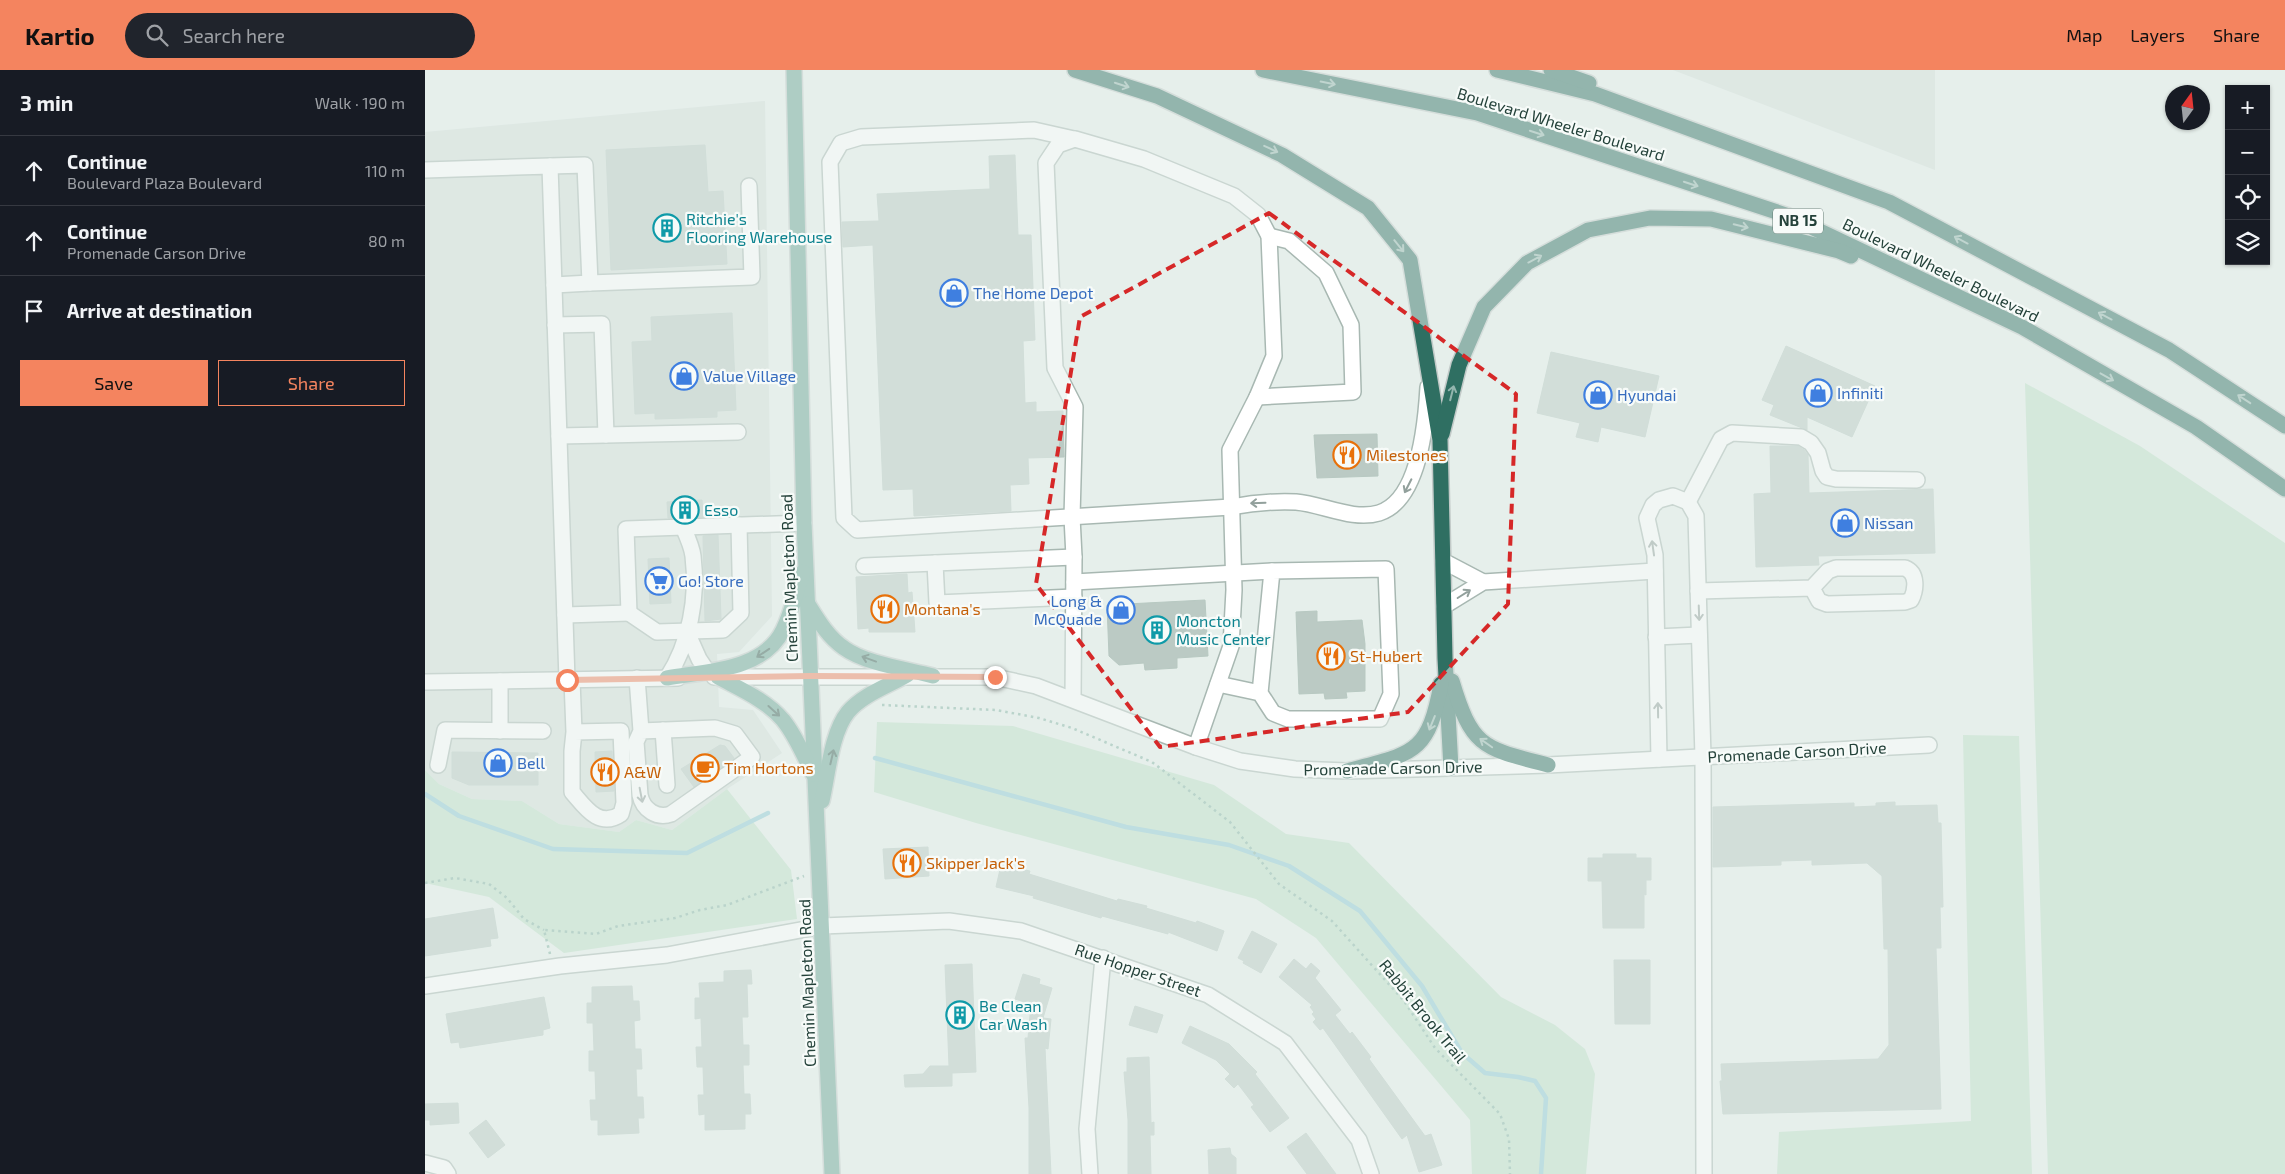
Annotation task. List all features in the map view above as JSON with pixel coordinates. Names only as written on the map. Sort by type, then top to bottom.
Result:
[{"type":"highway","points":[[1075,70],[1157,96],[1282,154],[1368,208],[1410,260],[1440,440],[1445,658],[1451,768]]},
{"type":"highway","name":"Boulevard Wheeler Boulevard","points":[[1263,70],[1477,113],[1786,215],[2022,328],[2196,426],[2285,489]]},
{"type":"highway","name":"Boulevard Wheeler Boulevard","points":[[1497,70],[1595,94],[1889,202],[2169,350],[2285,426]]},
{"type":"highway","points":[[1551,70],[1825,168],[1889,202]]},
{"type":"highway","points":[[1440,440],[1459,365],[1484,307],[1527,262],[1588,230],[1650,218],[1711,219],[1839,251],[2088,366]]},
{"type":"highway","points":[[1445,658],[1462,714],[1470,729],[1483,742],[1501,753],[1548,765]]},
{"type":"highway","points":[[1347,772],[1395,758],[1414,749],[1427,734],[1435,715],[1445,658]]},
{"type":"main road","name":"Chemin Mapleton Road","points":[[794,70],[805,563],[818,822],[832,1174]]},
{"type":"main road","points":[[667,678],[713,674],[758,657],[772,647],[783,630],[805,563]]},
{"type":"main road","points":[[807,602],[831,636],[846,649],[871,660],[933,676]]},
{"type":"main road","points":[[713,674],[751,694],[772,709],[782,719],[793,735],[816,779]]},
{"type":"main road","points":[[818,822],[837,732],[848,712],[864,699],[907,675]]},
{"type":"street","points":[[1196,747],[1231,646],[1233,574],[1231,507],[1230,450],[1257,397],[1274,356],[1269,236],[1258,215],[1234,196],[1145,159],[1034,130],[861,137],[841,144],[830,162],[844,518],[857,530],[1231,507],[1251,503],[1297,502],[1355,514],[1380,513],[1401,498],[1413,474],[1426,425],[1428,370]]},
{"type":"street","points":[[1073,699],[1074,557],[1072,517],[1075,407],[1055,368],[1046,163],[1058,145],[1075,140]]},
{"type":"street","points":[[425,170],[585,165],[589,283]]},
{"type":"street","points":[[550,166],[565,615],[574,732],[572,792],[597,818],[611,819],[621,814],[624,802],[621,731],[574,732]]},
{"type":"street","points":[[554,285],[753,277],[749,186]]},
{"type":"street","points":[[1257,397],[1353,392],[1351,325],[1326,273],[1289,241],[1269,236]]},
{"type":"street","points":[[555,325],[602,324],[606,435]]},
{"type":"street","points":[[559,436],[738,432]]},
{"type":"street","points":[[1688,502],[1721,439],[1733,433],[1801,437],[1811,443],[1827,477],[1836,479],[1917,480]]},
{"type":"street","points":[[1659,759],[1654,546],[1648,525],[1649,511],[1659,500],[1665,497],[1681,498],[1688,502],[1696,516],[1703,757],[1704,1174]]},
{"type":"street","points":[[629,613],[626,529],[804,523]]},
{"type":"street","points":[[565,615],[629,613],[657,632],[723,630],[741,613],[739,525]]},
{"type":"street","points":[[425,682],[667,678],[679,660],[695,602],[693,555],[683,527]]},
{"type":"street","points":[[864,566],[1074,557]]},
{"type":"street","points":[[1443,561],[1483,582]]},
{"type":"street","points":[[935,563],[937,603],[1272,571],[1386,569],[1391,694],[1380,719],[1289,719],[1273,713],[1260,693],[1272,571]]},
{"type":"street","points":[[1698,591],[1812,588],[1828,571],[1836,568],[1905,568],[1911,570],[1914,575],[1914,594],[1911,600],[1905,602],[1827,604],[1819,601],[1812,588]]},
{"type":"street","points":[[1444,606],[1483,582],[1655,571]]},
{"type":"street","points":[[687,632],[699,659],[713,674]]},
{"type":"street","points":[[1657,636],[1699,635]]},
{"type":"street","name":"Promenade Carson Drive","points":[[713,674],[995,677],[1036,686],[1196,747],[1240,761],[1295,769],[1347,772],[1548,765],[1929,745]]},
{"type":"street","points":[[637,678],[641,731],[636,742],[642,802],[647,810],[659,816],[671,814],[752,757],[735,734],[715,728],[641,731]]},
{"type":"street","points":[[500,681],[500,731]]},
{"type":"street","points":[[1218,684],[1260,693]]},
{"type":"street","points":[[438,765],[445,730],[543,731]]},
{"type":"street","points":[[663,730],[667,785]]},
{"type":"street","name":"Rue Hopper Street","points":[[425,986],[554,967],[667,955],[822,926],[949,920],[1021,931],[1208,995],[1285,1043],[1359,1140],[1371,1174]]},
{"type":"street","points":[[1090,1174],[1087,1129],[1103,958]]},
{"type":"street","points":[[425,1163],[446,1171]]},
{"type":"path","name":"Rabbit Brook Trail","points":[[878,705],[996,710],[1039,718],[1072,728],[1152,762],[1229,822],[1279,884],[1332,921],[1404,1001],[1435,1048],[1500,1114],[1509,1139],[1511,1174]]},
{"type":"path","points":[[425,883],[455,878],[489,884],[507,898],[524,919],[544,930],[596,934],[618,926],[675,918],[700,910],[727,905],[820,871]]},
{"type":"path","points":[[544,930],[554,967]]},
{"type":"highlighted area","points":[[1269,213],[1516,394],[1508,604],[1408,712],[1160,747],[1036,584],[1080,317]]},
{"type":"shaded area","points":[[1673,70],[1935,70],[1935,170]]},
{"type":"shaded area","points":[[765,101],[772,616],[739,652],[717,654],[719,707],[753,710],[782,753],[727,789],[672,830],[636,820],[619,832],[559,824],[522,801],[472,799],[439,784],[425,770],[425,132]]},
{"type":"green space","points":[[2025,383],[2140,446],[2285,543],[2285,1174],[2048,1174]]},
{"type":"green space","points":[[877,722],[1013,726],[1214,785],[1286,834],[1349,843],[1501,997],[1555,1025],[1585,1049],[1595,1074],[1586,1174],[1472,1174],[1470,1120],[1316,938],[1256,899],[976,823],[874,792]]},
{"type":"green space","points":[[1963,735],[2019,736],[2032,1174],[1777,1174],[1779,1132],[1971,1121]]},
{"type":"green space","points":[[425,770],[439,784],[472,799],[522,801],[559,824],[619,832],[636,820],[672,830],[727,789],[791,870],[797,919],[564,953],[489,897],[425,883]]},
{"type":"building","name":"Ritchie's Flooring Warehouse","points":[[705,145],[708,192],[723,191],[727,264],[611,270],[606,150]]},
{"type":"building","name":"The Home Depot","points":[[1015,155],[1018,235],[1031,235],[1035,340],[1023,341],[1025,403],[1036,402],[1036,412],[1063,411],[1064,457],[1028,458],[1029,484],[1010,485],[1011,511],[914,516],[913,489],[883,490],[873,245],[843,247],[842,222],[879,221],[877,194],[990,189],[989,156]]},
{"type":"building","name":"Value Village","points":[[732,313],[736,410],[717,411],[717,417],[655,419],[655,413],[635,414],[632,342],[652,341],[651,317]]},
{"type":"building","name":"Infiniti","points":[[1786,346],[1875,386],[1852,437],[1807,417],[1807,430],[1770,415],[1774,405],[1762,400]]},
{"type":"building","name":"Hyundai","points":[[1551,352],[1659,376],[1645,437],[1601,427],[1598,442],[1576,437],[1580,423],[1537,413]]},
{"type":"building","name":"Milestones","points":[[1377,434],[1378,476],[1317,478],[1314,435]]},
{"type":"building","name":"Nissan","points":[[1770,446],[1798,446],[1804,450],[1808,455],[1809,493],[1933,489],[1935,553],[1818,556],[1819,565],[1756,567],[1754,494],[1771,493]]},
{"type":"building","name":"Esso","points":[[702,500],[703,517],[668,518],[667,502]]},
{"type":"building","points":[[718,535],[721,619],[705,621],[703,536]]},
{"type":"building","name":"Go! Store","points":[[669,558],[671,603],[650,604],[648,559]]},
{"type":"building","name":"Montana's","points":[[907,574],[908,593],[912,592],[915,632],[869,632],[869,628],[858,629],[856,577]]},
{"type":"building","name":"Moncton Music Center","points":[[1205,600],[1208,656],[1177,658],[1177,668],[1145,670],[1144,663],[1119,665],[1109,656],[1107,605]]},
{"type":"building","name":"St-Hubert","points":[[1317,611],[1317,622],[1362,620],[1365,644],[1365,691],[1346,692],[1347,698],[1325,699],[1324,693],[1299,694],[1296,612]]},
{"type":"building","name":"Tim Hortons","points":[[720,745],[725,746],[734,758],[694,787],[681,769]]},
{"type":"building","name":"A&W","points":[[612,751],[614,791],[596,792],[595,752]]},
{"type":"building","points":[[452,752],[538,753],[538,785],[469,785],[452,778]]},
{"type":"building","points":[[1895,802],[1895,806],[1937,805],[1938,823],[1941,823],[1943,907],[1940,907],[1941,948],[1936,948],[1941,1109],[1723,1114],[1720,1081],[1722,1081],[1721,1064],[1878,1059],[1889,1045],[1888,949],[1884,949],[1882,876],[1867,863],[1812,865],[1812,860],[1781,861],[1781,865],[1713,867],[1713,807],[1854,803],[1854,807],[1876,806],[1876,803]]},
{"type":"building","points":[[928,847],[929,876],[885,879],[883,849]]},
{"type":"building","points":[[1603,854],[1636,854],[1636,858],[1651,858],[1651,880],[1646,880],[1646,895],[1644,894],[1644,928],[1603,928],[1602,881],[1588,881],[1588,858],[1603,858]]},
{"type":"building","points":[[1001,865],[1030,871],[1029,874],[1117,901],[1118,899],[1147,906],[1146,908],[1196,923],[1197,921],[1224,931],[1217,951],[1168,932],[1168,934],[1102,916],[1101,918],[1033,898],[1034,896],[996,887]]},
{"type":"building","points":[[493,908],[498,938],[490,939],[491,946],[425,956],[425,919]]},
{"type":"building","points":[[1252,931],[1277,944],[1261,973],[1238,958]]},
{"type":"building","points":[[1294,959],[1306,969],[1311,963],[1320,971],[1315,978],[1341,1010],[1335,1015],[1350,1034],[1352,1032],[1371,1057],[1369,1059],[1425,1136],[1431,1134],[1442,1165],[1419,1172],[1407,1135],[1402,1139],[1323,1028],[1320,1030],[1313,1022],[1316,1019],[1310,1007],[1312,1005],[1279,977]]},
{"type":"building","points":[[1614,960],[1650,960],[1650,1024],[1615,1024]]},
{"type":"building","name":"Be Clean Car Wash","points":[[972,964],[976,1072],[952,1073],[952,1086],[905,1087],[904,1075],[923,1074],[930,1066],[949,1066],[945,965]]},
{"type":"building","points":[[751,970],[752,984],[747,984],[748,1017],[742,1017],[743,1045],[749,1045],[749,1065],[743,1065],[744,1094],[750,1094],[751,1114],[745,1114],[745,1129],[705,1130],[705,1114],[699,1115],[698,1095],[704,1095],[703,1067],[697,1067],[696,1047],[702,1047],[701,1018],[695,1019],[695,998],[700,998],[699,983],[724,982],[724,971]]},
{"type":"building","points":[[1023,974],[1040,979],[1039,984],[1052,988],[1043,1018],[1051,1019],[1048,1049],[1045,1048],[1051,1174],[1029,1174],[1029,1108],[1025,1038],[1028,1038],[1031,1004],[1015,999]]},
{"type":"building","points":[[632,986],[633,1001],[639,1001],[640,1020],[634,1021],[635,1049],[641,1049],[642,1069],[636,1069],[637,1097],[643,1097],[644,1118],[638,1118],[639,1133],[598,1135],[598,1120],[591,1120],[590,1100],[596,1100],[595,1071],[589,1071],[589,1051],[594,1051],[593,1023],[587,1023],[587,1003],[592,1003],[592,987]]},
{"type":"building","points":[[544,997],[550,1028],[543,1030],[543,1035],[460,1048],[459,1042],[451,1043],[446,1014]]},
{"type":"building","points":[[1135,1006],[1163,1015],[1157,1033],[1129,1025]]},
{"type":"building","points":[[1190,1026],[1229,1044],[1257,1072],[1255,1074],[1289,1118],[1270,1132],[1251,1107],[1254,1105],[1238,1084],[1234,1088],[1225,1079],[1230,1074],[1216,1060],[1182,1043]]},
{"type":"building","points":[[1149,1057],[1151,1123],[1154,1122],[1154,1135],[1150,1135],[1151,1174],[1128,1174],[1128,1120],[1124,1072],[1127,1072],[1127,1058]]},
{"type":"building","points":[[458,1103],[459,1123],[430,1125],[430,1120],[425,1120],[425,1104]]},
{"type":"building","points":[[486,1120],[505,1145],[488,1158],[469,1133]]},
{"type":"building","points":[[1306,1133],[1336,1174],[1307,1174],[1287,1147]]},
{"type":"building","points":[[1230,1148],[1231,1154],[1236,1158],[1236,1174],[1209,1174],[1208,1150]]},
{"type":"waterway","points":[[875,758],[1126,827],[1229,845],[1289,866],[1360,911],[1422,986],[1462,1053],[1485,1073],[1535,1081],[1546,1098],[1541,1174]]},
{"type":"waterway","points":[[425,794],[459,816],[553,849],[687,853],[768,813]]},
{"type":"place","name":"Ritchie's Flooring Warehouse","points":[[667,228]]},
{"type":"place","name":"The Home Depot","points":[[954,293]]},
{"type":"place","name":"Value Village","points":[[684,376]]},
{"type":"place","name":"Infiniti","points":[[1818,393]]},
{"type":"place","name":"Hyundai","points":[[1598,395]]},
{"type":"place","name":"Milestones","points":[[1347,455]]},
{"type":"place","name":"Esso","points":[[685,510]]},
{"type":"place","name":"Nissan","points":[[1845,523]]},
{"type":"place","name":"Go! Store","points":[[659,581]]},
{"type":"place","name":"Montana's","points":[[885,609]]},
{"type":"place","name":"Long & McQuade","points":[[1121,610]]},
{"type":"place","name":"Moncton Music Center","points":[[1157,630]]},
{"type":"place","name":"St-Hubert","points":[[1331,656]]},
{"type":"place","name":"Bell","points":[[498,763]]},
{"type":"place","name":"Tim Hortons","points":[[705,768]]},
{"type":"place","name":"A&W","points":[[605,772]]},
{"type":"place","name":"Skipper Jack's","points":[[907,863]]},
{"type":"place","name":"Be Clean Car Wash","points":[[960,1015]]},
{"type":"route","points":[[567,680],[907,675],[995,677]]}]
